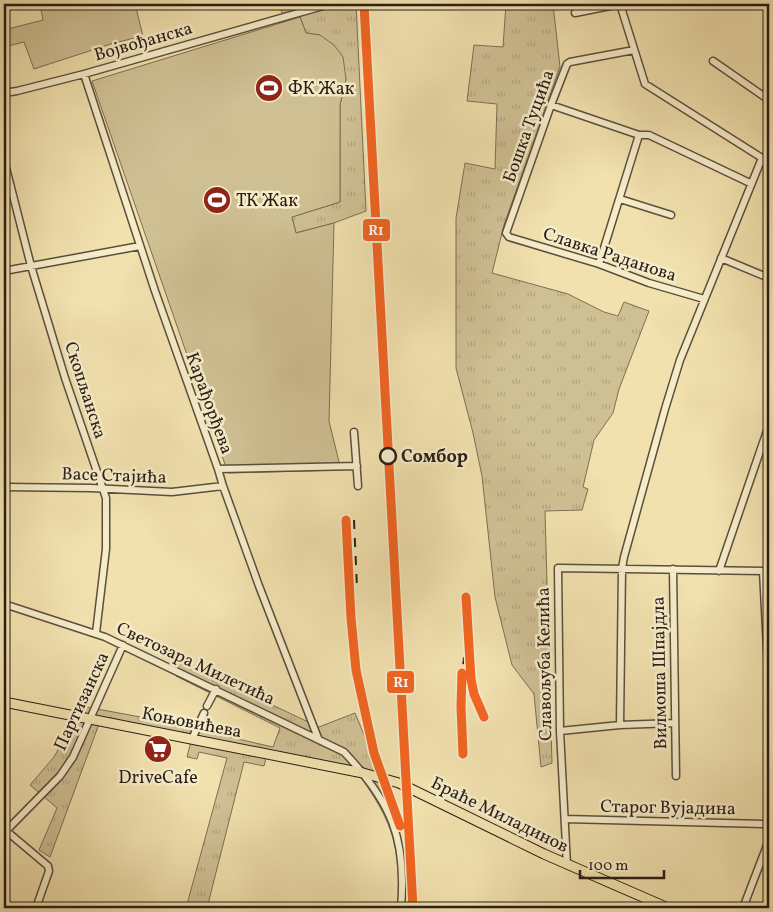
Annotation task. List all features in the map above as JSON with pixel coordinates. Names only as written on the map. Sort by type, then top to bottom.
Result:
[{"type":"main road","name":"Коњовићева","points":[[4,702],[373,775]]},
{"type":"main road","name":"Браће Миладинов","points":[[373,775],[399,783],[566,864],[668,908]]},
{"type":"street","name":"Војвођанска","points":[[4,93],[84,74],[330,4]]},
{"type":"street","points":[[575,13],[620,4],[645,84],[762,158],[769,157]]},
{"type":"street","name":"Бошка Туцића","points":[[507,235],[507,229],[564,69],[570,62],[634,50]]},
{"type":"street","points":[[713,61],[769,100]]},
{"type":"street","name":"Карађорђева","points":[[84,74],[140,246],[223,486],[259,586],[318,738]]},
{"type":"street","name":"Војвођанска","points":[[4,88],[21,89]]},
{"type":"street","points":[[551,105],[639,135],[650,136],[750,183]]},
{"type":"street","points":[[600,264],[639,135]]},
{"type":"street","points":[[620,725],[622,568],[680,360],[722,258],[750,183],[762,158]]},
{"type":"street","name":"Скопљанска","points":[[4,160],[31,266],[65,378],[106,498],[106,549],[96,633]]},
{"type":"street","points":[[620,199],[671,215]]},
{"type":"street","name":"Славка Раданова","points":[[507,235],[600,264],[649,283],[704,300]]},
{"type":"street","points":[[4,271],[140,246]]},
{"type":"street","points":[[722,258],[769,278]]},
{"type":"street","points":[[720,571],[769,425]]},
{"type":"street","points":[[354,432],[358,486]]},
{"type":"street","points":[[218,469],[356,466]]},
{"type":"street","name":"Васе Стајића","points":[[4,487],[103,488],[172,492],[223,486]]},
{"type":"street","name":"Славољуба Келића","points":[[566,864],[560,731],[558,568],[622,568]]},
{"type":"street","points":[[622,568],[766,571],[769,688]]},
{"type":"street","name":"Вилмоша Шпајдла","points":[[673,569],[676,776]]},
{"type":"street","name":"Светозара Милетића","points":[[4,604],[96,633],[344,752],[363,773],[385,805],[396,833],[401,877],[401,908]]},
{"type":"street","name":"Партизанска","points":[[5,831],[67,767],[78,748],[123,646]]},
{"type":"street","points":[[192,739],[216,689]]},
{"type":"street","points":[[560,731],[620,725],[675,723]]},
{"type":"street","name":"Старог Вујадина","points":[[565,819],[769,824]]},
{"type":"street","points":[[5,831],[48,866],[48,872],[36,908]]},
{"type":"street","points":[[743,908],[769,840]]},
{"type":"green space","points":[[40,4],[135,4],[143,36],[114,43],[34,69],[24,42],[4,47],[4,30],[43,20]]},
{"type":"green space","points":[[279,4],[356,4],[366,211],[334,223],[296,233],[292,217],[340,202],[340,105],[346,79],[320,35],[306,33],[300,17],[285,21]]},
{"type":"green space","points":[[506,4],[553,4],[560,67],[504,225],[492,273],[568,294],[604,312],[618,316],[624,302],[649,311],[619,389],[613,413],[594,440],[583,487],[588,489],[582,510],[545,511],[552,763],[541,767],[534,694],[512,665],[495,597],[482,476],[456,368],[456,218],[465,163],[495,169],[497,104],[467,101],[474,45],[503,47]]},
{"type":"green space","points":[[300,17],[306,33],[320,35],[334,45],[343,57],[346,79],[340,105],[340,202],[292,217],[296,233],[334,223],[329,421],[341,470],[228,473],[92,81]]},
{"type":"green space","points":[[179,661],[319,727],[355,713],[380,773],[395,819],[402,853],[404,908],[398,908],[398,869],[393,837],[380,808],[359,775],[266,758],[264,766],[244,762],[207,908],[186,908],[227,758],[199,752],[197,759],[187,757],[191,741],[99,724],[50,857],[39,850],[57,808],[30,785],[54,757],[75,719],[86,707],[146,718],[273,747],[280,728],[176,676]]},
{"type":"railway","points":[[360,4],[409,908]]},
{"type":"railway","points":[[346,520],[351,618],[356,670],[374,753],[400,827]]},
{"type":"railway","points":[[354,520],[357,588]]},
{"type":"railway","points":[[466,597],[471,679],[474,694],[484,717]]},
{"type":"railway","points":[[463,754],[461,689],[464,657]]},
{"type":"transit line","name":"R1","points":[[364,4],[413,908]]},
{"type":"transit line","name":"R1","points":[[346,520],[351,618],[356,670],[374,753],[400,826]]},
{"type":"transit line","name":"R1","points":[[466,597],[471,679],[474,694],[484,717]]},
{"type":"transit line","name":"R1","points":[[462,673],[463,754]]},
{"type":"place","name":"ФК Жак","points":[[269,88]]},
{"type":"place","name":"ТК Жак","points":[[217,200]]},
{"type":"place","name":"Сомбор","points":[[388,456]]},
{"type":"place","name":"DriveCafe","points":[[158,749]]}]
